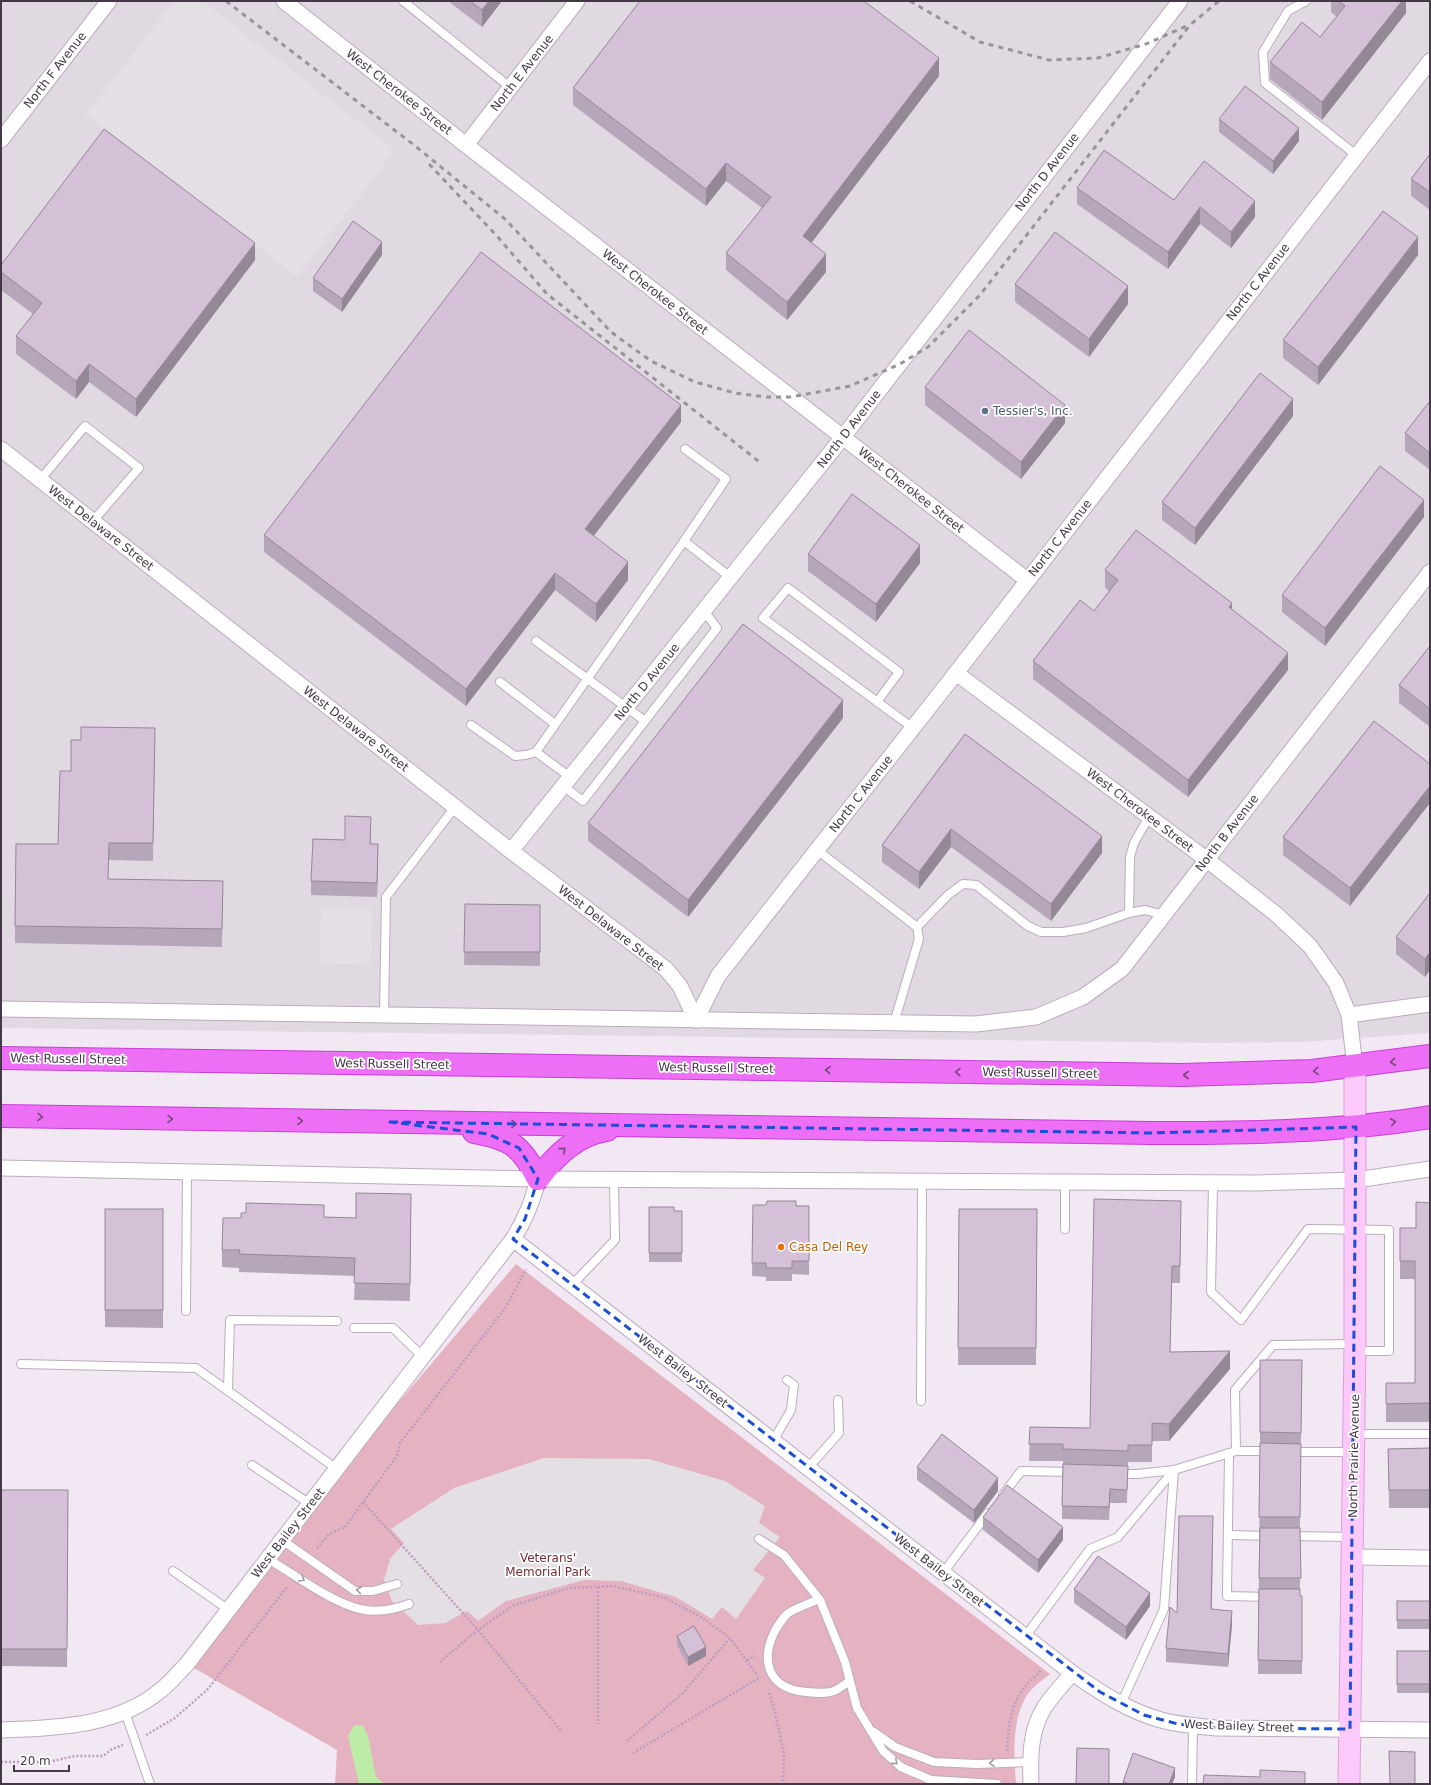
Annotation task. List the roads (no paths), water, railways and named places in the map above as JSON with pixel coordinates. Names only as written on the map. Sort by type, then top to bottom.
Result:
[{"type":"highway","name":"West Russell Street","points":[[1,1058],[1182,1075],[1273,1073],[1355,1067],[1430,1056]]},
{"type":"highway","points":[[1,1116],[1152,1133],[1248,1133],[1356,1127],[1430,1117]]},
{"type":"highway","points":[[390,1122],[470,1131],[506,1140],[519,1148],[529,1161],[538,1179],[554,1158],[571,1144],[604,1131],[640,1126]]},
{"type":"street","name":"North F Avenue","points":[[1,140],[109,1]]},
{"type":"street","name":"West Cherokee Street","points":[[284,1],[466,145],[1027,580]]},
{"type":"street","name":"North E Avenue","points":[[466,145],[577,1]]},
{"type":"street","name":"North D Avenue","points":[[511,851],[842,438],[1180,1]]},
{"type":"street","name":"North C Avenue","points":[[696,1020],[718,976],[956,673],[1430,61]]},
{"type":"street","name":"West Delaware Street","points":[[1,449],[511,851],[666,969],[680,986],[696,1020]]},
{"type":"street","name":"North B Avenue","points":[[894,1023],[976,1024],[1036,1016],[1083,997],[1122,969],[1430,572]]},
{"type":"street","name":"West Cherokee Street","points":[[956,673],[1206,859],[1277,915],[1310,946],[1336,983],[1349,1015],[1355,1067]]},
{"type":"street","points":[[1349,1015],[1430,1004]]},
{"type":"street","points":[[1,1009],[894,1023]]},
{"type":"street","name":"North Prairie Avenue","points":[[1349,1784],[1356,1230],[1355,1067]]},
{"type":"street","points":[[1,1168],[538,1179],[1212,1183],[1356,1180],[1430,1169]]},
{"type":"street","name":"West Bailey Street","points":[[1,1730],[63,1727],[104,1719],[126,1712],[150,1698],[166,1685],[187,1664],[513,1239],[525,1219],[534,1196],[538,1179]]},
{"type":"street","name":"West Bailey Street","points":[[513,1239],[1072,1673],[1100,1692],[1122,1704],[1144,1715],[1162,1721],[1216,1728],[1430,1730]]},
{"type":"street","points":[[1353,1547],[1430,1558]]},
{"type":"street","points":[[1030,1784],[1030,1762],[1033,1737],[1040,1715],[1045,1706],[1072,1673]]},
{"type":"lane","points":[[403,1],[511,88]]},
{"type":"lane","points":[[1306,1],[1288,11],[1263,52],[1265,82],[1356,155]]},
{"type":"lane","points":[[40,480],[85,426],[139,468],[93,521]]},
{"type":"lane","points":[[471,725],[515,756],[536,752],[726,479],[685,449]]},
{"type":"lane","points":[[684,541],[730,577]]},
{"type":"lane","points":[[877,702],[899,672],[788,588],[764,618],[877,702],[913,728]]},
{"type":"lane","points":[[536,752],[567,781],[583,801],[717,628],[704,610]]},
{"type":"lane","points":[[536,641],[645,721]]},
{"type":"lane","points":[[500,682],[555,724]]},
{"type":"lane","points":[[384,1015],[386,897],[455,807]]},
{"type":"lane","points":[[1130,913],[1130,857],[1134,843],[1149,817]]},
{"type":"lane","points":[[816,850],[918,927]]},
{"type":"lane","points":[[894,1023],[919,939],[918,927],[948,895],[963,884],[976,885],[1028,926],[1041,932],[1063,932],[1086,928],[1130,913],[1145,910],[1164,915]]},
{"type":"lane","points":[[186,1311],[187,1172]]},
{"type":"lane","points":[[572,1285],[615,1240],[614,1179]]},
{"type":"lane","points":[[921,1401],[922,1181]]},
{"type":"lane","points":[[1065,1229],[1066,1182]]},
{"type":"lane","points":[[1212,1183],[1211,1292],[1241,1320],[1308,1229],[1389,1230],[1389,1351],[1355,1348],[1274,1345],[1235,1390],[1228,1536],[1227,1596],[1278,1597]]},
{"type":"lane","points":[[228,1390],[230,1320],[337,1321]]},
{"type":"lane","points":[[354,1328],[393,1328],[423,1357]]},
{"type":"lane","points":[[21,1364],[196,1368],[337,1469]]},
{"type":"lane","points":[[773,1441],[791,1410],[794,1385],[787,1380]]},
{"type":"lane","points":[[808,1468],[839,1433],[838,1400]]},
{"type":"lane","points":[[1106,1474],[1137,1474],[1174,1470],[1233,1452],[1354,1443],[1430,1434]]},
{"type":"lane","points":[[252,1465],[310,1504]]},
{"type":"lane","points":[[1025,1637],[1090,1549],[1118,1537],[1174,1470]]},
{"type":"lane","points":[[1122,1704],[1164,1609],[1174,1470]]},
{"type":"lane","points":[[943,1573],[1021,1471],[1083,1473]]},
{"type":"lane","points":[[1228,1536],[1353,1547]]},
{"type":"lane","points":[[759,1539],[784,1555],[819,1599],[845,1662],[857,1708],[883,1751],[901,1767],[931,1780],[997,1784]]},
{"type":"lane","points":[[282,1540],[355,1591],[373,1591],[397,1584]]},
{"type":"lane","points":[[268,1559],[331,1597],[360,1609],[390,1611],[409,1604]]},
{"type":"lane","points":[[173,1571],[229,1610]]},
{"type":"lane","points":[[819,1599],[787,1614],[771,1639],[768,1648],[768,1662],[771,1671],[781,1685],[798,1692],[819,1693],[835,1690],[850,1681]]},
{"type":"lane","points":[[126,1712],[150,1784]]},
{"type":"lane","points":[[1192,1784],[1193,1726]]},
{"type":"lane","points":[[872,1731],[895,1747],[934,1762],[1030,1762]]},
{"type":"railway","points":[[226,1],[414,145],[505,219],[611,332],[651,361],[695,382],[735,393],[767,397],[791,397],[850,386],[900,364],[928,347],[980,295],[1190,25],[1219,1]]},
{"type":"railway","points":[[910,1],[980,42],[1049,60],[1098,58],[1146,44],[1189,25]]},
{"type":"railway","points":[[429,164],[496,235],[547,294],[762,464]]},
{"type":"place","name":"Tessier's, Inc.","points":[[985,411]]},
{"type":"place","name":"Casa Del Rey","points":[[781,1247]]},
{"type":"park label","name":"Veterans' Memorial Park","points":[[548,1565]]}]
